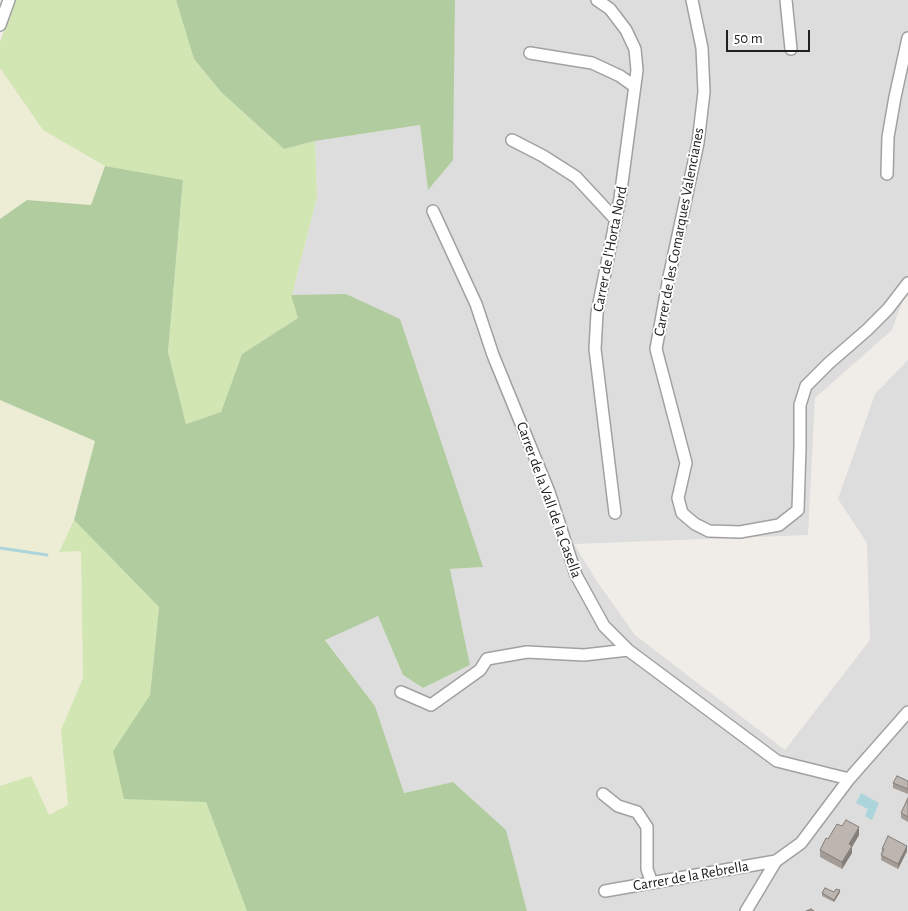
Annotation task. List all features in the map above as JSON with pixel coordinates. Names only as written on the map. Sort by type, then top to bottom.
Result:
[{"type":"street","points":[[0,25],[9,0]]},
{"type":"street","name":"Carrer de l'Horta Nord","points":[[597,0],[610,8],[626,30],[635,49],[637,70],[620,198],[597,313],[595,349],[615,513]]},
{"type":"street","name":"Carrer de les Comarques Valencianes","points":[[692,0],[702,48],[704,92],[698,143],[667,286],[656,349],[686,463],[678,498],[682,513],[695,524],[709,531],[740,532],[779,525],[798,510],[800,405],[806,386],[888,309],[908,283]]},
{"type":"street","points":[[786,0],[791,49]]},
{"type":"street","points":[[887,174],[890,129],[908,38]]},
{"type":"street","points":[[530,52],[592,63],[620,76],[634,86]]},
{"type":"street","points":[[512,140],[543,156],[576,177],[616,220]]},
{"type":"street","name":"Carrer de la Vall de la Casella","points":[[433,211],[476,304],[493,355],[549,492],[576,575],[604,626],[628,650],[777,761],[849,779]]},
{"type":"street","points":[[401,692],[431,705],[480,670],[487,659],[527,652],[584,655],[628,650]]},
{"type":"street","points":[[746,911],[776,861],[801,842],[849,779],[908,712]]},
{"type":"street","points":[[603,794],[618,806],[637,812],[647,827],[647,869],[652,883]]},
{"type":"street","name":"Carrer de la Rebrella","points":[[605,891],[776,861]]},
{"type":"shaded area","points":[[455,0],[908,0],[908,286],[892,330],[815,398],[808,535],[574,544],[596,580],[635,635],[785,750],[870,640],[867,543],[838,499],[875,394],[908,360],[908,911],[527,911],[505,830],[453,782],[404,793],[375,706],[325,639],[378,615],[403,675],[423,688],[470,665],[450,569],[482,567],[292,295],[317,197],[315,141],[420,125],[428,189],[452,160]]},
{"type":"green space","points":[[16,0],[176,0],[194,59],[221,92],[284,149],[315,141],[317,197],[292,295],[298,318],[242,354],[221,412],[186,424],[168,352],[183,181],[105,166],[43,130],[0,68],[0,42]]},
{"type":"green space","points":[[176,0],[455,0],[453,160],[428,190],[420,125],[315,141],[284,149],[221,92],[194,59]]},
{"type":"green space","points":[[0,68],[43,130],[105,166],[91,205],[27,200],[0,219]]},
{"type":"green space","points":[[105,166],[183,180],[168,352],[186,424],[221,412],[242,354],[298,318],[291,295],[346,294],[400,319],[483,567],[450,569],[470,665],[423,688],[403,675],[378,616],[325,640],[375,706],[404,793],[453,782],[506,830],[527,911],[247,911],[206,802],[124,799],[113,751],[150,695],[159,607],[74,520],[95,441],[0,400],[0,219],[27,200],[91,205]]},
{"type":"green space","points":[[0,400],[95,441],[74,520],[59,551],[81,550],[83,678],[61,730],[68,806],[49,815],[31,776],[0,786]]},
{"type":"green space","points":[[74,520],[159,607],[150,695],[113,751],[206,802],[247,911],[0,911],[0,786],[31,776],[49,815],[68,805],[61,730],[83,678],[81,551],[59,552]]},
{"type":"water","points":[[861,793],[879,803],[872,820],[865,816],[868,809],[856,803]]},
{"type":"building","points":[[897,776],[908,781],[908,789],[893,783]]},
{"type":"building","points":[[908,798],[908,817],[901,813]]},
{"type":"building","points":[[846,820],[859,827],[849,844],[852,846],[842,862],[820,850],[826,838],[828,839],[837,824],[842,826]]},
{"type":"building","points":[[888,836],[907,846],[898,864],[881,855]]},
{"type":"building","points":[[825,888],[834,892],[836,889],[840,890],[834,900],[822,893]]},
{"type":"waterway","points":[[0,548],[47,555]]}]
